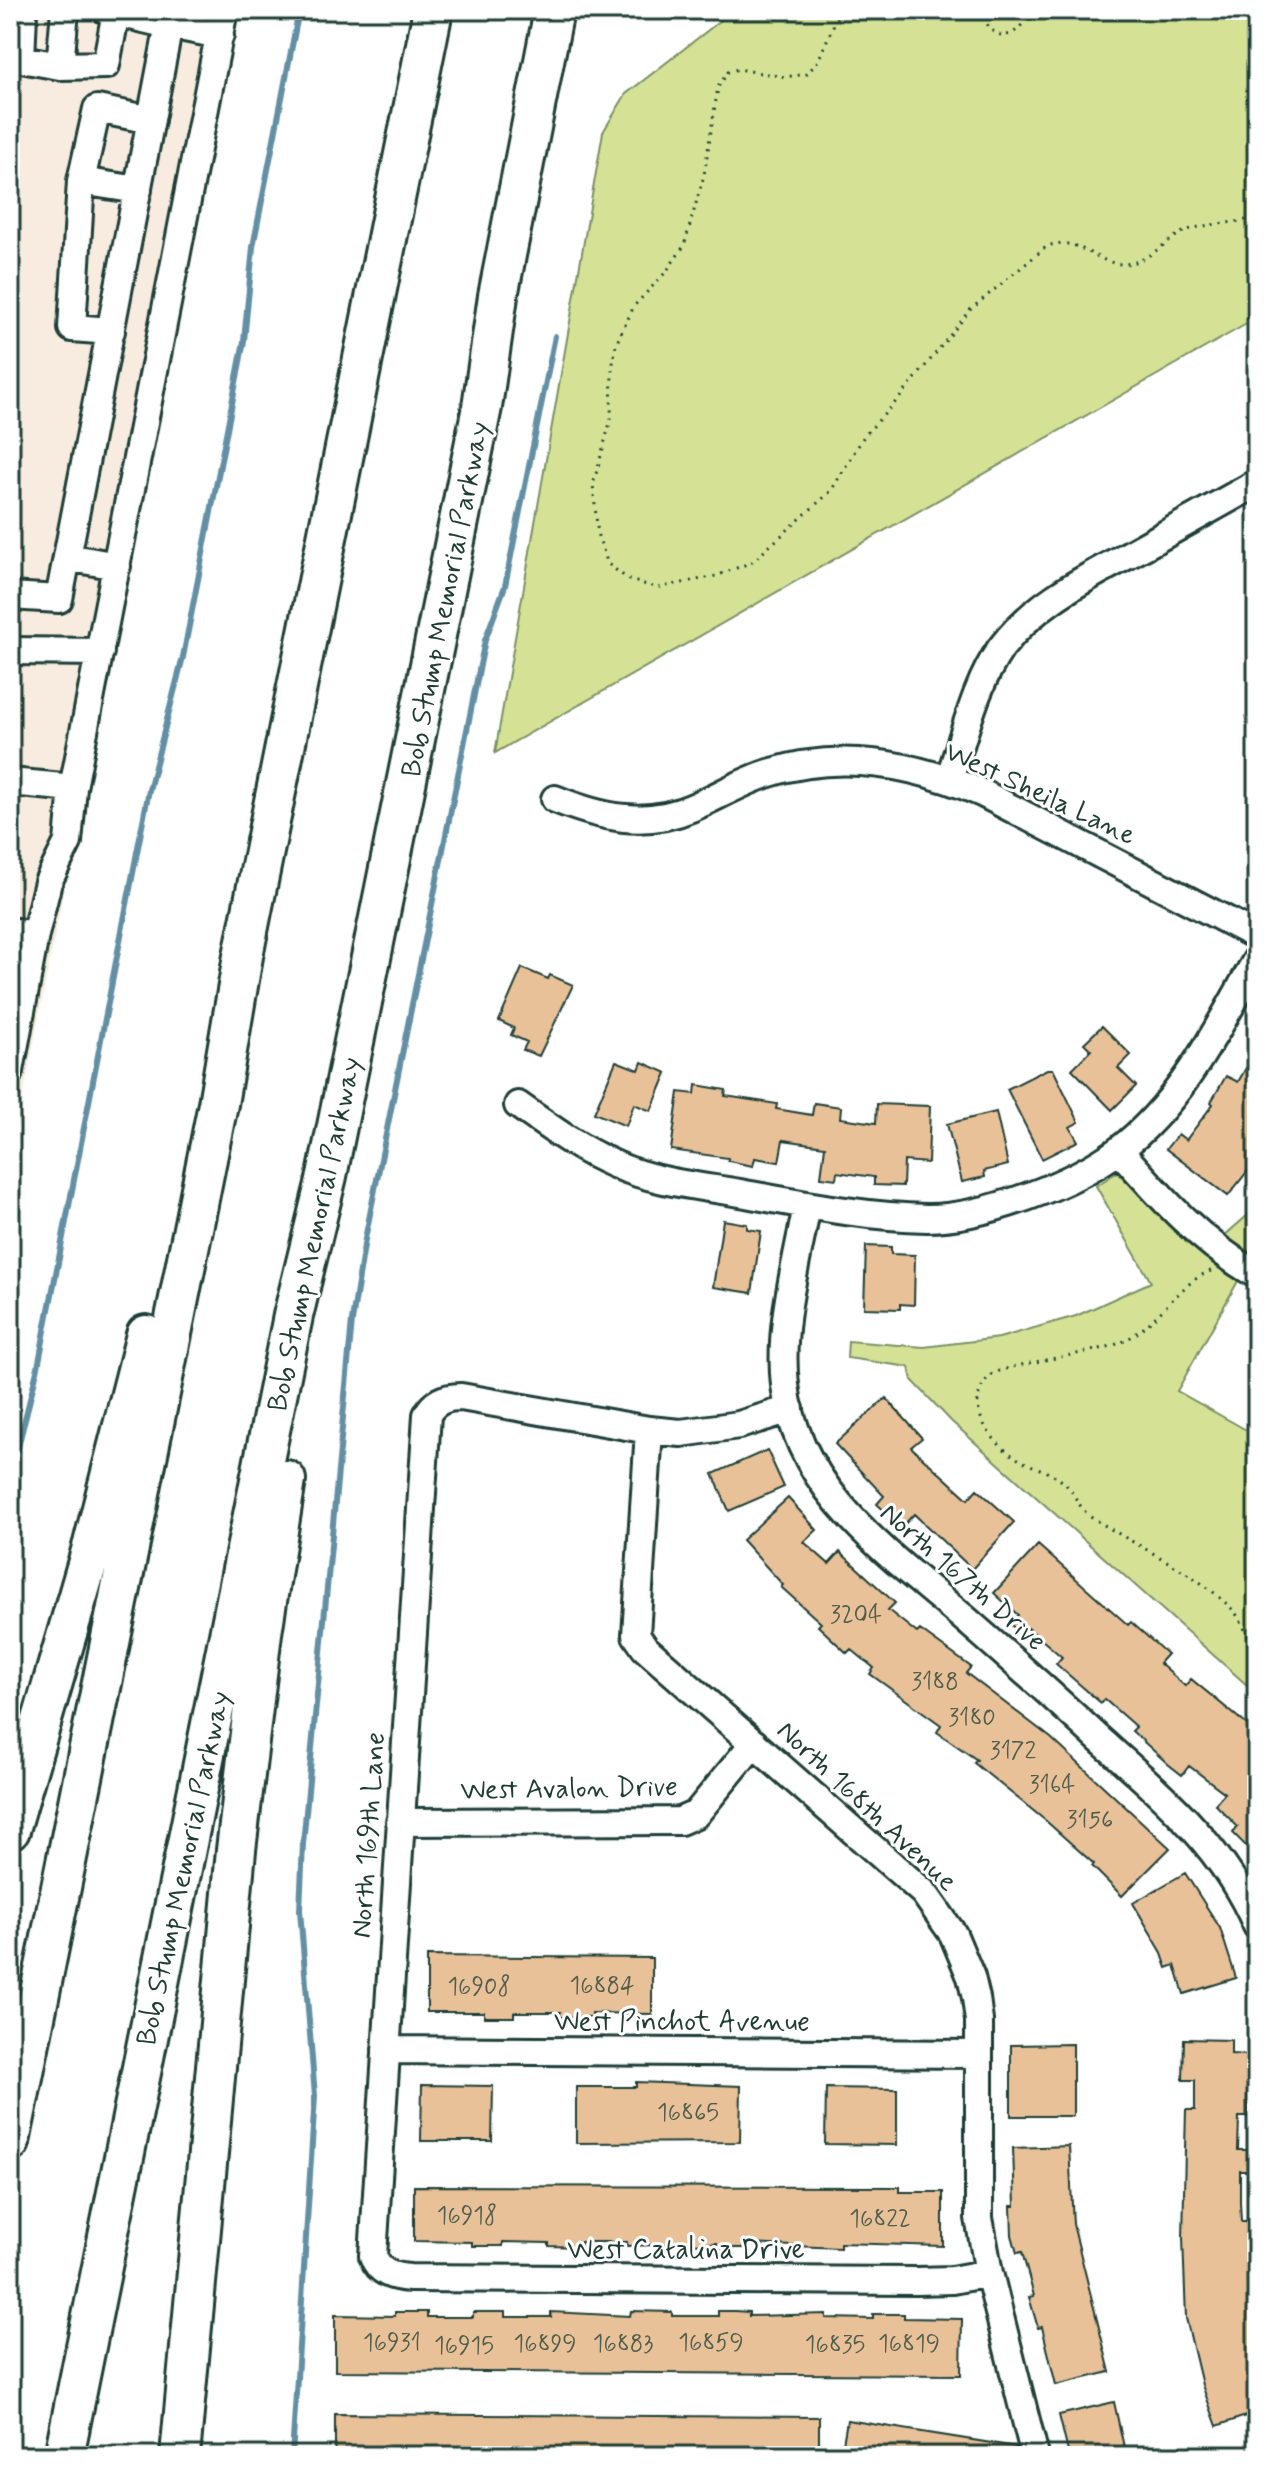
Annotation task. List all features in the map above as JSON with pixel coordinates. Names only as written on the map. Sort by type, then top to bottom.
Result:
[{"type":"highway","points":[[10,2142],[433,10]]},
{"type":"highway","name":"Bob Stump Memorial Parkway","points":[[64,2456],[293,1316],[324,1192],[482,407],[498,296],[554,10]]},
{"type":"highway","points":[[482,407],[520,297],[578,10]]},
{"type":"highway","points":[[10,1830],[100,1517],[160,1278],[198,1103],[243,956]]},
{"type":"highway","points":[[180,2456],[238,1835],[274,1555],[314,1318],[324,1192]]},
{"type":"street","points":[[60,66],[65,10]]},
{"type":"street","points":[[10,1071],[22,933],[68,842],[73,788],[222,22],[169,25],[111,11],[106,65],[60,66],[21,59],[22,12]]},
{"type":"street","points":[[10,596],[59,599],[169,25]]},
{"type":"street","points":[[111,331],[72,328],[81,181],[97,109],[151,120]]},
{"type":"street","points":[[81,181],[138,190]]},
{"type":"street","points":[[949,779],[982,686],[1000,651],[1018,628],[1043,605],[1076,584],[1257,483]]},
{"type":"street","points":[[67,557],[117,566]]},
{"type":"street","points":[[10,651],[100,652]]},
{"type":"street","name":"West Sheila Lane","points":[[555,799],[592,813],[630,820],[659,818],[689,809],[771,772],[860,761],[890,764],[949,779],[1029,817],[1257,936]]},
{"type":"street","points":[[10,782],[73,788]]},
{"type":"street","points":[[518,1105],[578,1147],[619,1167],[664,1179],[844,1211],[929,1218],[999,1207],[1065,1182],[1119,1150],[1162,1110],[1198,1062],[1257,959]]},
{"type":"street","points":[[1119,1150],[1212,1247],[1246,1269]]},
{"type":"street","name":"North 167th Drive","points":[[807,1205],[785,1341],[785,1385],[790,1409],[814,1467],[847,1516],[874,1543],[1027,1673],[1180,1813],[1220,1859],[1257,1926]]},
{"type":"street","name":"North 169th Lane","points":[[382,2271],[376,2262],[373,2246],[425,1423],[430,1408],[436,1403],[461,1397],[649,1430]]},
{"type":"street","points":[[649,1430],[681,1433],[719,1429],[790,1409]]},
{"type":"street","name":"North 168th Avenue","points":[[649,1430],[636,1635],[645,1648],[924,1893],[941,1914],[971,1977],[977,2010],[979,2054],[979,2218],[989,2273],[1035,2456]]},
{"type":"street","name":"West Avalon Drive","points":[[400,1822],[680,1821],[696,1814],[754,1743]]},
{"type":"street","name":"West Pinchot Avenue","points":[[386,2050],[979,2054]]},
{"type":"street","name":"West Catalina Drive","points":[[382,2271],[396,2277],[410,2278],[916,2281],[952,2280],[989,2273]]},
{"type":"path","points":[[840,10],[818,61],[807,74],[785,77],[738,69],[728,72],[720,81],[713,108],[707,165],[688,236],[677,257],[634,306],[616,344],[611,419],[596,468],[594,493],[601,551],[613,569],[629,580],[651,587],[676,586],[728,573],[752,562],[831,491],[864,436],[903,394],[971,309],[1046,247],[1054,243],[1071,244],[1109,261],[1126,264],[1145,257],[1192,229],[1257,217]]},
{"type":"path","points":[[980,10],[990,28],[1004,35],[1022,27],[1028,10]]},
{"type":"path","points":[[1246,1269],[1197,1277],[1155,1321],[1124,1341],[1088,1353],[994,1373],[982,1388],[978,1410],[984,1425],[1015,1457],[1063,1482],[1088,1514],[1186,1574],[1226,1604],[1240,1619],[1257,1655]]},
{"type":"shaded area","points":[[10,10],[237,10],[10,1163]]},
{"type":"green space","points":[[734,10],[1257,10],[1257,318],[495,753],[603,132],[626,94]]},
{"type":"green space","points":[[1117,1172],[1218,1268],[1238,1281],[1177,1391],[1257,1436],[1257,1694],[952,1422],[912,1380],[909,1367],[847,1358],[848,1341],[924,1347],[999,1338],[1076,1316],[1151,1282],[1096,1186]]},
{"type":"green space","points":[[1257,1207],[1257,1260],[1223,1237]]},
{"type":"building","points":[[522,968],[573,985],[539,1056],[523,1050],[527,1042],[511,1035],[514,1028],[499,1021]]},
{"type":"building","points":[[1102,1026],[1131,1055],[1118,1068],[1136,1086],[1112,1110],[1072,1069],[1091,1050],[1084,1043]]},
{"type":"building","points":[[616,1061],[639,1070],[642,1062],[667,1073],[651,1111],[634,1104],[626,1126],[594,1113]]},
{"type":"building","points":[[1246,1068],[1257,1075],[1257,1159],[1228,1196],[1166,1149],[1178,1134],[1186,1140],[1213,1104],[1211,1102],[1226,1076],[1238,1082]]},
{"type":"building","points":[[1053,1069],[1079,1122],[1070,1127],[1078,1141],[1042,1159],[1007,1089]]},
{"type":"building","points":[[696,1085],[726,1090],[725,1096],[777,1104],[776,1109],[812,1115],[814,1103],[841,1107],[840,1118],[876,1123],[877,1104],[930,1106],[928,1163],[904,1161],[903,1186],[874,1185],[874,1177],[837,1172],[836,1179],[821,1177],[825,1146],[783,1140],[779,1162],[755,1158],[753,1166],[728,1161],[728,1158],[671,1150],[679,1092],[695,1094]]},
{"type":"building","points":[[996,1112],[1008,1165],[984,1171],[985,1177],[962,1182],[947,1124]]},
{"type":"building","points":[[723,1220],[747,1224],[747,1229],[761,1231],[752,1293],[713,1287]]},
{"type":"building","points":[[866,1246],[891,1247],[891,1254],[915,1255],[914,1305],[900,1304],[900,1309],[864,1308]]},
{"type":"building","points":[[886,1398],[922,1438],[911,1447],[968,1499],[977,1489],[1014,1522],[972,1569],[914,1514],[902,1527],[877,1504],[884,1496],[835,1444]]},
{"type":"building","points":[[767,1450],[784,1487],[729,1511],[713,1474]]},
{"type":"building","points":[[788,1498],[817,1530],[804,1542],[829,1564],[840,1552],[895,1603],[888,1610],[917,1633],[920,1630],[971,1667],[966,1673],[1051,1738],[1170,1848],[1122,1896],[1092,1866],[1094,1864],[1046,1821],[974,1763],[977,1760],[937,1732],[941,1725],[870,1674],[874,1668],[851,1649],[847,1653],[818,1626],[821,1623],[781,1587],[783,1585],[742,1540]]},
{"type":"building","points":[[1038,1545],[1128,1625],[1131,1622],[1167,1654],[1159,1663],[1185,1686],[1191,1679],[1257,1733],[1257,1840],[1248,1848],[1233,1833],[1238,1827],[1215,1804],[1225,1793],[1189,1766],[1182,1775],[1168,1764],[1132,1731],[1136,1727],[1104,1699],[1101,1703],[1056,1664],[1062,1657],[1028,1628],[1022,1635],[1010,1624],[1018,1615],[994,1593]]},
{"type":"building","points":[[1185,1873],[1220,1928],[1236,1978],[1184,1994],[1175,1965],[1167,1968],[1161,1951],[1133,1903]]},
{"type":"building","points":[[427,1956],[652,1958],[652,2014],[592,2013],[592,2017],[560,2017],[560,2012],[514,2012],[514,2017],[484,2017],[484,2012],[427,2012]]},
{"type":"building","points":[[1184,2039],[1231,2040],[1231,2054],[1247,2055],[1249,2117],[1239,2117],[1238,2150],[1248,2150],[1247,2171],[1240,2171],[1240,2202],[1241,2221],[1249,2221],[1246,2245],[1248,2285],[1257,2332],[1257,2412],[1217,2426],[1202,2385],[1186,2318],[1183,2238],[1186,2110],[1195,2110],[1195,2080],[1183,2080]]},
{"type":"building","points":[[1073,2044],[1073,2116],[1011,2116],[1011,2045]]},
{"type":"building","points":[[636,2082],[741,2086],[740,2142],[576,2143],[576,2087],[636,2087]]},
{"type":"building","points":[[422,2085],[493,2086],[492,2141],[421,2141]]},
{"type":"building","points":[[826,2088],[897,2089],[897,2145],[825,2144]]},
{"type":"building","points":[[1069,2146],[1073,2224],[1110,2372],[1056,2385],[1042,2327],[1038,2328],[1029,2297],[1034,2296],[1022,2252],[1017,2253],[1012,2235],[1011,2206],[1015,2206],[1013,2148]]},
{"type":"building","points":[[414,2186],[900,2187],[900,2192],[943,2192],[943,2246],[840,2243],[840,2248],[747,2244],[747,2248],[717,2248],[717,2243],[627,2246],[627,2242],[581,2242],[581,2247],[503,2242],[503,2246],[472,2246],[472,2242],[414,2241]]},
{"type":"building","points":[[631,2311],[672,2312],[672,2316],[718,2316],[718,2311],[735,2311],[749,2312],[749,2316],[826,2314],[826,2318],[873,2319],[873,2314],[904,2314],[904,2318],[962,2319],[961,2375],[335,2371],[335,2315],[395,2316],[395,2312],[427,2312],[427,2317],[473,2317],[473,2312],[505,2312],[505,2317],[551,2317],[551,2312],[630,2316]]},
{"type":"building","points":[[1114,2402],[1126,2456],[1069,2456],[1059,2415]]},
{"type":"building","points":[[335,2414],[819,2417],[819,2456],[335,2456]]},
{"type":"building","points":[[847,2420],[1016,2447],[1018,2456],[841,2456]]},
{"type":"waterway","points":[[10,1479],[38,1367],[149,790],[183,657],[244,341],[253,247],[299,10]]},
{"type":"waterway","points":[[292,2456],[315,2096],[300,1910],[303,1844],[352,1321],[365,1239],[485,640],[505,586],[555,336]]}]
